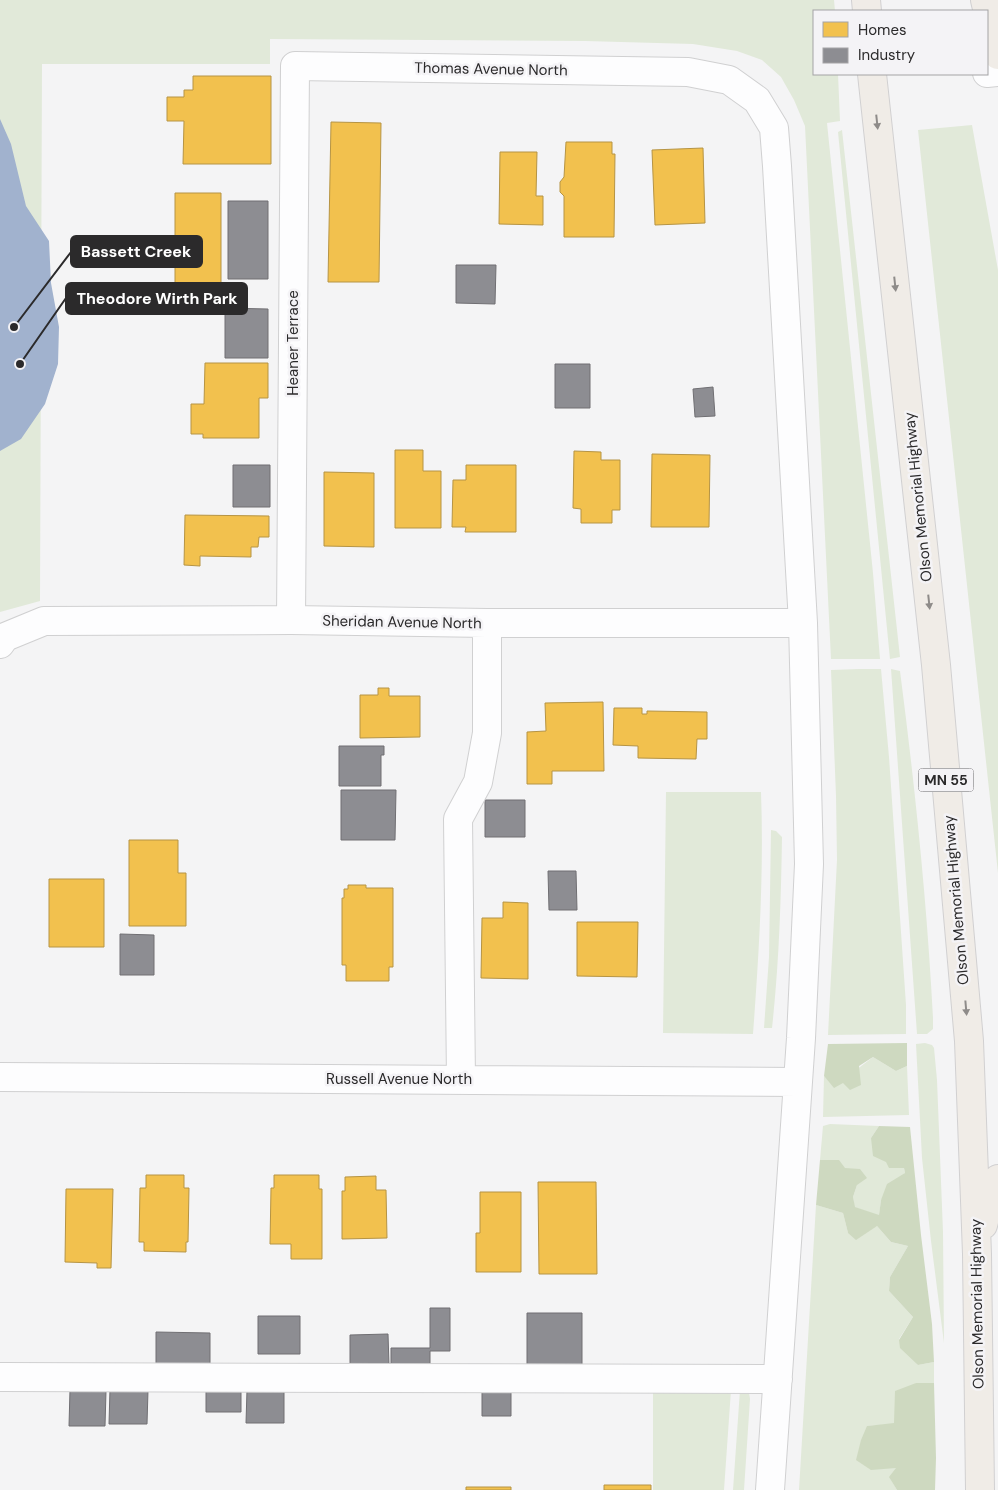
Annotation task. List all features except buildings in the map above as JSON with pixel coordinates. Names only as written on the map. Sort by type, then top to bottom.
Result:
[{"type":"main road","points":[[988,13],[998,55]]},
{"type":"main road","name":"Olson Memorial Highway","points":[[872,75],[940,704],[968,1042],[976,1254],[980,1490]]},
{"type":"main road","points":[[976,1254],[989,1202],[998,1179]]},
{"type":"street","name":"Thomas Avenue North","points":[[295,66],[688,72],[729,80],[757,100],[774,128],[803,623],[809,864],[798,1082],[770,1490]]},
{"type":"street","name":"Heaner Terrace","points":[[291,620],[295,66]]},
{"type":"street","name":"Sheridan Avenue North","points":[[2,641],[44,621],[291,620],[487,623],[803,623]]},
{"type":"street","points":[[462,1080],[458,819],[478,782],[487,733],[487,623]]},
{"type":"street","name":"Russell Avenue North","points":[[0,1077],[798,1082]]},
{"type":"street","points":[[0,1376],[778,1379]]},
{"type":"green space","points":[[0,0],[834,0],[835,10],[813,10],[813,75],[838,75],[840,121],[827,123],[880,659],[831,659],[805,126],[794,100],[781,77],[762,60],[737,51],[693,44],[585,41],[270,39],[270,64],[42,64],[40,601],[0,612]]},
{"type":"green space","points":[[972,125],[998,270],[998,873],[918,130]]},
{"type":"green space","points":[[842,130],[900,657],[890,659],[838,132]]},
{"type":"green space","points":[[881,669],[906,1005],[906,1034],[828,1035],[837,860],[831,670]]},
{"type":"green space","points":[[891,669],[900,671],[920,844],[933,1018],[933,1029],[927,1034],[917,1034]]},
{"type":"green space","points":[[666,792],[761,792],[762,853],[753,1034],[663,1033]]},
{"type":"green space","points":[[771,830],[776,831],[782,837],[780,909],[772,1028],[764,1028],[769,957]]},
{"type":"green space","points":[[907,1043],[907,1066],[896,1071],[873,1057],[859,1066],[861,1085],[850,1090],[843,1083],[834,1088],[824,1076],[828,1044]]},
{"type":"green space","points":[[925,1043],[932,1045],[934,1048],[937,1080],[943,1232],[944,1343],[922,1158],[916,1044]]},
{"type":"green space","points":[[873,1057],[896,1071],[907,1066],[909,1115],[823,1117],[824,1076],[834,1087]]},
{"type":"green space","points":[[830,1124],[879,1126],[871,1138],[904,1168],[905,1173],[881,1200],[879,1216],[854,1207],[853,1197],[857,1185],[838,1160],[820,1160],[823,1126]]},
{"type":"green space","points":[[879,1126],[910,1127],[932,1324],[934,1362],[918,1365],[900,1348],[899,1340],[913,1317],[889,1291],[890,1277],[908,1246],[891,1242],[877,1226],[856,1240],[848,1233],[843,1213],[816,1205],[820,1160],[839,1160],[845,1168],[860,1169],[867,1178],[857,1185],[853,1197],[855,1207],[879,1215],[881,1200],[887,1184],[905,1173],[904,1168],[889,1168],[886,1162],[873,1156],[871,1138]]},
{"type":"green space","points":[[816,1205],[843,1213],[848,1233],[877,1226],[891,1242],[908,1246],[890,1277],[889,1291],[913,1317],[899,1339],[918,1365],[934,1362],[934,1383],[916,1383],[894,1424],[867,1426],[897,1468],[890,1478],[897,1490],[799,1490]]},
{"type":"green space","points":[[916,1383],[934,1383],[935,1490],[897,1490],[889,1477],[896,1468],[871,1470],[856,1460],[867,1426],[894,1423],[895,1391]]},
{"type":"green space","points":[[653,1389],[731,1390],[724,1490],[653,1490]]},
{"type":"green space","points":[[740,1390],[746,1390],[749,1393],[750,1399],[744,1490],[733,1490]]},
{"type":"water","points":[[0,119],[11,144],[26,206],[49,241],[51,283],[59,327],[58,364],[45,404],[21,439],[0,451]]},
{"type":"place","name":"Bassett Creek","points":[[14,327]]},
{"type":"place","name":"Theodore Wirth Park","points":[[20,364]]}]
